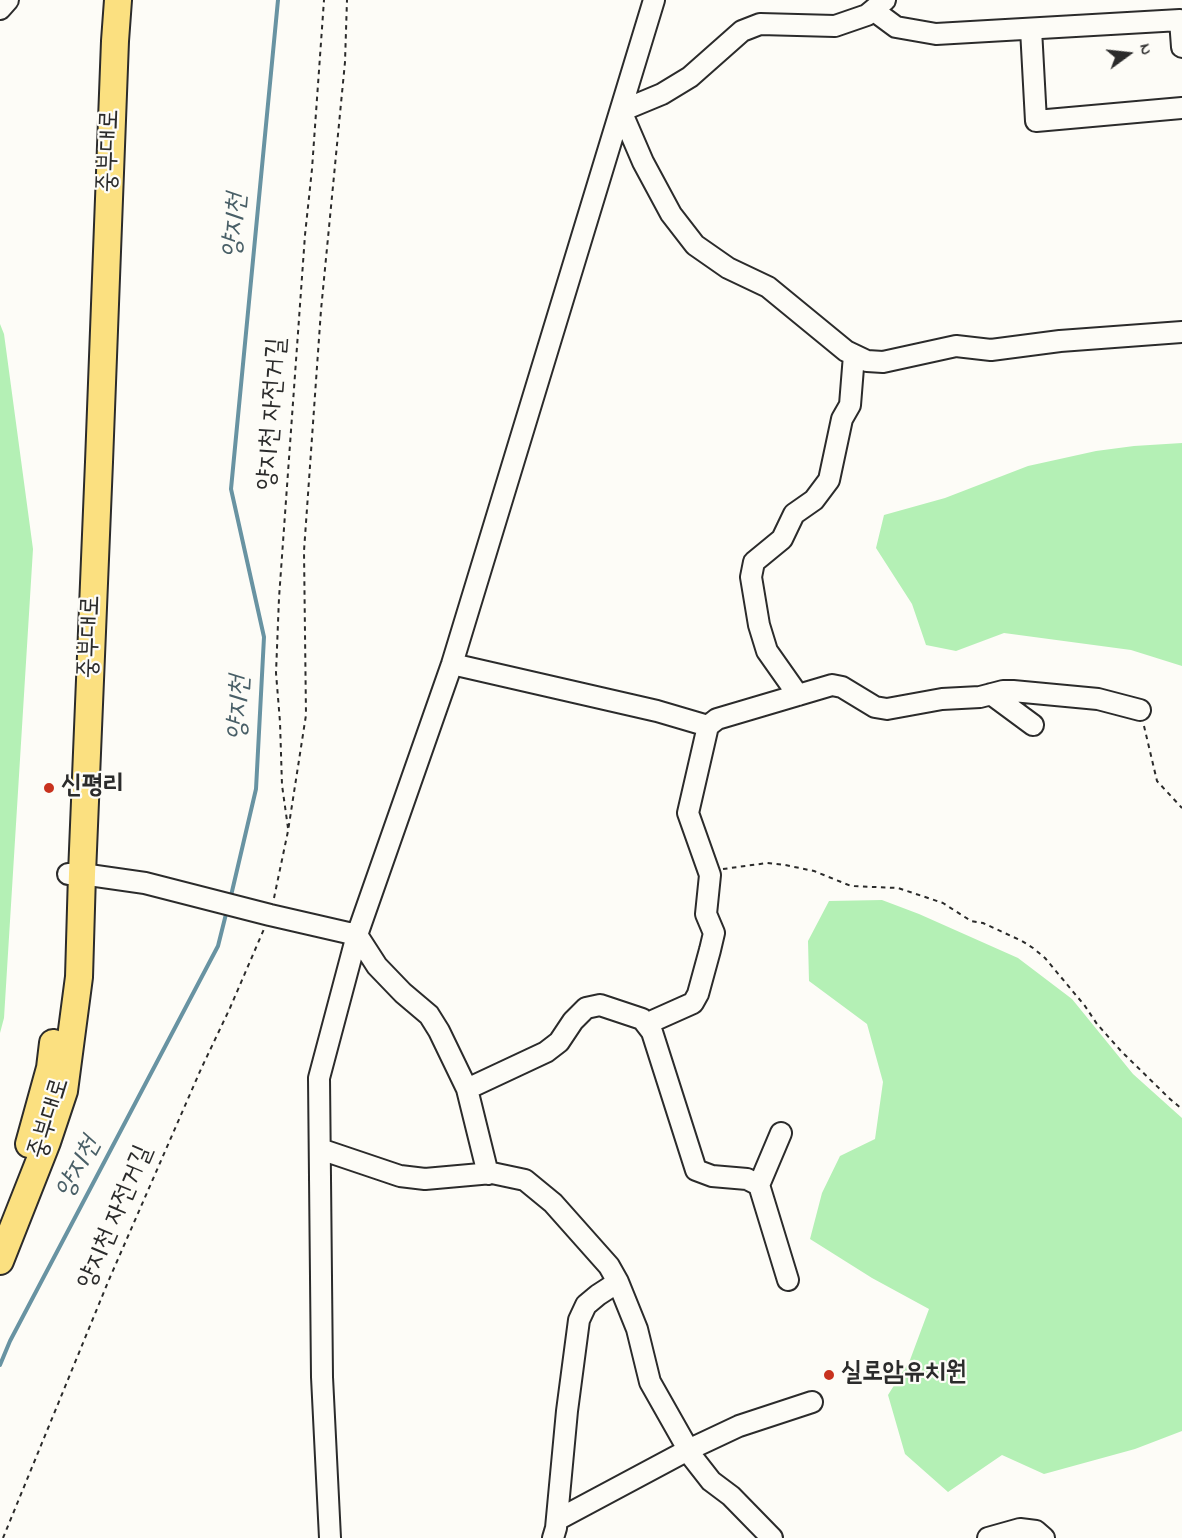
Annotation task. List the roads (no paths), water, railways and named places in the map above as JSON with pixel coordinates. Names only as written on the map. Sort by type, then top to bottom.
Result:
[{"type":"main road","name":"중부대로","points":[[0,1261],[47,1142],[63,1091],[79,977],[72,816],[102,0]]},
{"type":"main road","name":"중부대로","points":[[0,1222],[31,1140],[50,1068],[75,874],[86,813],[117,0]]},
{"type":"street","points":[[0,9],[8,0]]},
{"type":"street","points":[[330,1538],[322,1377],[319,1077],[357,935],[452,664],[654,0]]},
{"type":"street","points":[[621,111],[662,94],[690,77],[742,31],[760,24],[835,26],[867,15],[879,5],[896,27],[936,34],[1180,20],[1182,47]]},
{"type":"street","points":[[1031,29],[1036,121],[1182,108]]},
{"type":"street","points":[[621,111],[643,162],[671,214],[695,245],[728,268],[768,287],[846,351],[867,361],[884,362],[956,346],[991,350],[1060,341],[1182,332]]},
{"type":"street","points":[[798,695],[767,651],[759,625],[751,577],[754,562],[782,539],[794,514],[814,500],[829,480],[842,419],[850,405],[854,355]]},
{"type":"street","points":[[452,664],[657,711],[708,726]]},
{"type":"street","points":[[646,1024],[693,1003],[698,994],[714,933],[706,914],[711,875],[688,813],[708,726],[717,719],[832,685],[842,687],[875,707],[887,709],[942,699],[980,697],[1013,691],[1098,699],[1140,710]]},
{"type":"street","points":[[991,694],[1033,724]]},
{"type":"street","points":[[75,874],[145,884],[357,935],[377,966],[403,993],[429,1015],[439,1031],[467,1089],[488,1174]]},
{"type":"street","points":[[467,1089],[546,1052],[559,1042],[573,1021],[586,1008],[600,1005],[642,1019],[652,1032],[696,1170],[712,1176],[747,1179],[759,1185]]},
{"type":"street","points":[[781,1133],[759,1185],[788,1280]]},
{"type":"street","points":[[320,1149],[400,1176],[425,1179],[488,1174],[525,1180],[553,1203],[609,1266],[618,1282],[637,1329],[650,1382],[688,1449],[711,1481],[731,1496],[772,1538]]},
{"type":"street","points":[[555,1529],[579,1320],[586,1305],[618,1282]]},
{"type":"street","points":[[555,1529],[688,1449],[739,1426],[812,1402]]},
{"type":"street","points":[[988,1538],[1020,1529],[1036,1532],[1044,1538]]},
{"type":"waterway","name":"양지천","points":[[230,900],[256,789],[264,637],[231,489],[278,0]]},
{"type":"waterway","name":"양지천","points":[[0,1365],[10,1341],[218,946],[227,910]]},
{"type":"place","name":"신평리","points":[[49,788]]},
{"type":"place","name":"실로암유치원","points":[[829,1375]]}]
